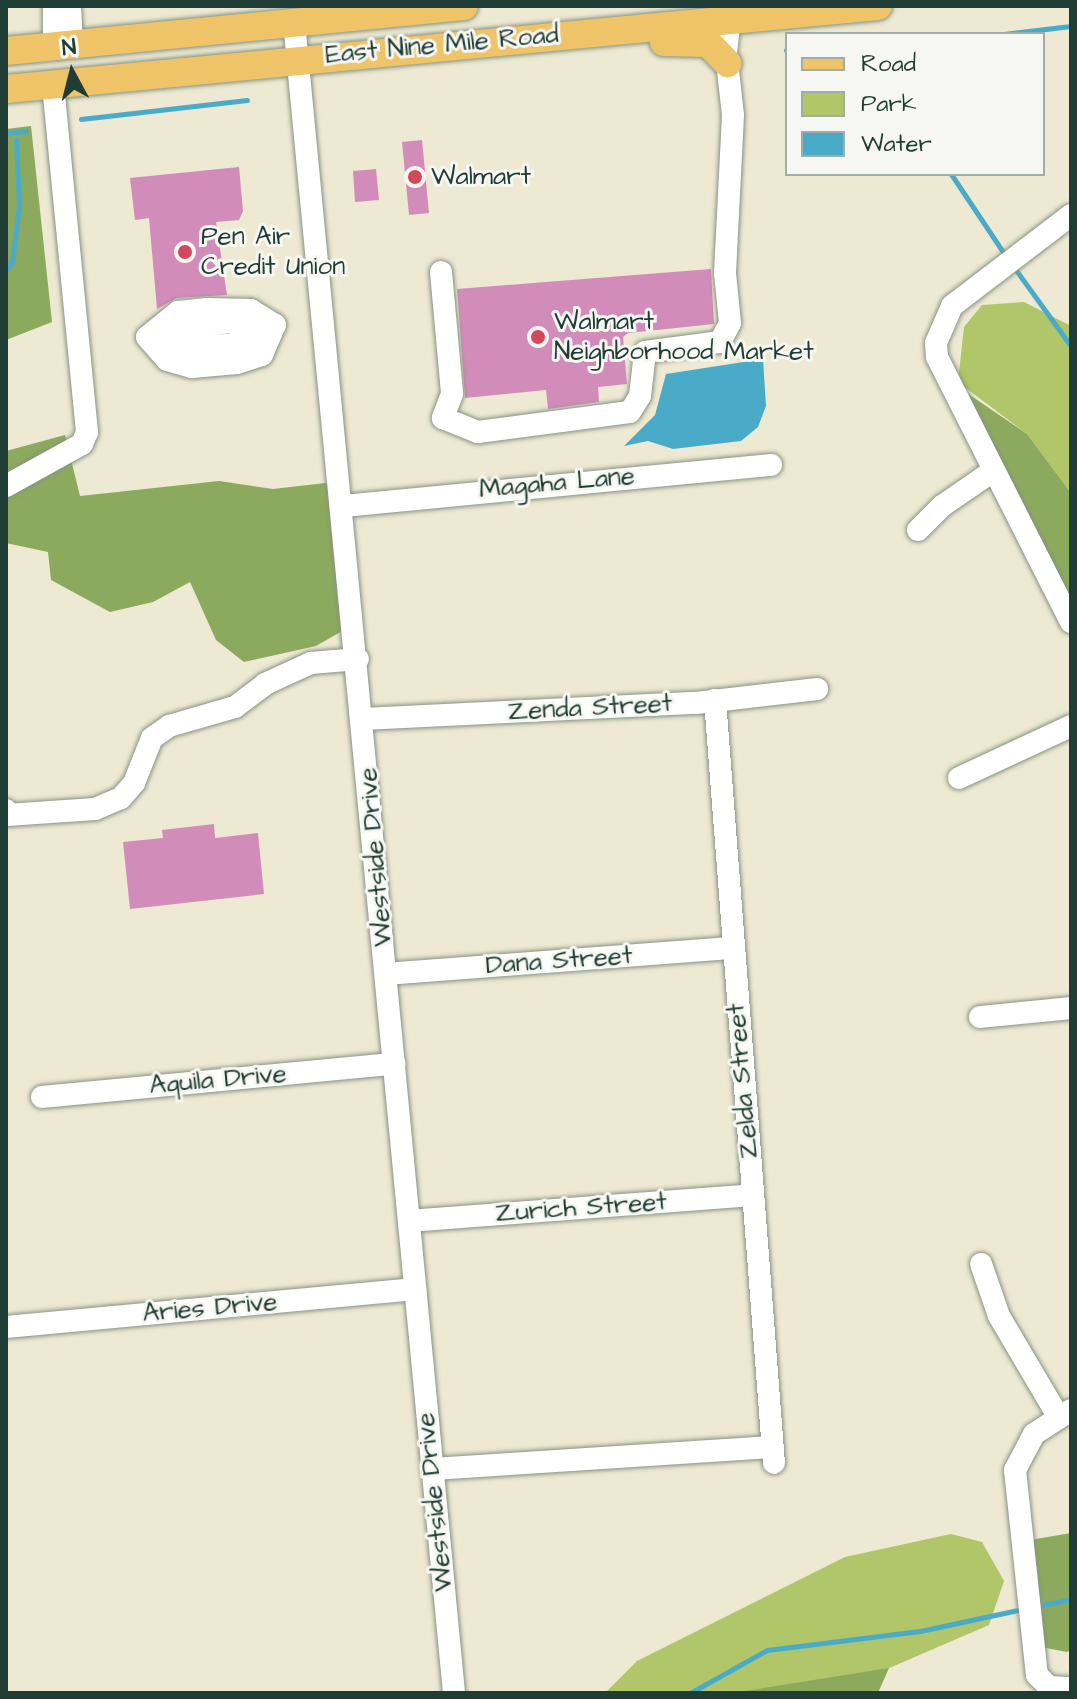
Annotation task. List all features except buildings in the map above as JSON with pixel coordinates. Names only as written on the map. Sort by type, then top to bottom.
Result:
[{"type":"main road","name":"East Nine Mile Road","points":[[6,51],[464,6]]},
{"type":"main road","name":"East Nine Mile Road","points":[[6,89],[553,35],[728,9],[878,6]]},
{"type":"main road","points":[[344,55],[399,39],[728,9]]},
{"type":"main road","points":[[553,35],[609,47],[696,40],[708,43],[727,63]]},
{"type":"street","points":[[54,6],[63,45]]},
{"type":"street","points":[[63,45],[70,6]]},
{"type":"street","points":[[441,272],[452,394],[443,418],[478,432],[630,412],[640,396],[645,352],[720,342],[730,323],[725,273],[733,115],[727,63],[728,9]]},
{"type":"street","name":"Westside Drive","points":[[294,22],[344,506],[454,1693]]},
{"type":"street","points":[[6,486],[82,444],[87,432],[53,84]]},
{"type":"street","points":[[1071,215],[952,306],[938,330],[937,357],[1071,622]]},
{"type":"street","points":[[229,306],[251,310],[275,325],[189,342],[147,337],[178,312],[229,306]]},
{"type":"street","name":"Magaha Lane","points":[[344,506],[771,465]]},
{"type":"street","points":[[918,530],[942,506],[993,471]]},
{"type":"street","points":[[6,810],[7,815],[95,809],[121,798],[134,783],[152,738],[169,726],[235,707],[265,684],[311,663],[358,659]]},
{"type":"street","name":"Zenda Street","points":[[363,719],[715,700],[817,689]]},
{"type":"street","name":"Zelda Street","points":[[432,1469],[773,1455],[715,700]]},
{"type":"street","points":[[959,778],[1071,726]]},
{"type":"street","name":"Dana Street","points":[[386,974],[733,948]]},
{"type":"street","points":[[980,1017],[1071,1008]]},
{"type":"street","name":"Aquila Drive","points":[[42,1097],[394,1064]]},
{"type":"street","name":"Zurich Street","points":[[409,1221],[752,1195]]},
{"type":"street","points":[[981,1264],[999,1316],[1065,1414],[1029,1440],[1015,1470],[1037,1675],[1049,1687],[1071,1688]]},
{"type":"street","name":"Aries Drive","points":[[6,1327],[415,1289]]},
{"type":"green space","points":[[31,126],[52,322],[6,340],[6,129]]},
{"type":"green space","points":[[1024,302],[1071,326],[1071,493],[1027,434],[958,382],[964,327],[982,305]]},
{"type":"green space","points":[[961,389],[1027,434],[1071,493],[1071,605]]},
{"type":"green space","points":[[65,435],[80,496],[219,481],[273,489],[334,482],[344,630],[316,646],[244,662],[216,640],[190,582],[153,602],[110,612],[51,580],[48,552],[6,543],[6,451]]},
{"type":"green space","points":[[1071,1533],[1071,1650],[1067,1652],[1041,1647],[1030,1540]]},
{"type":"green space","points":[[951,1534],[982,1542],[1004,1581],[989,1625],[887,1669],[839,1678],[740,1693],[605,1693],[637,1661],[845,1557]]},
{"type":"green space","points":[[889,1668],[878,1693],[740,1693],[745,1691]]},
{"type":"water","points":[[763,359],[766,406],[758,427],[741,441],[673,449],[648,441],[624,446],[655,415],[666,374]]},
{"type":"waterway","points":[[1021,32],[1071,26]]},
{"type":"waterway","points":[[81,119],[247,100]]},
{"type":"waterway","points":[[6,133],[26,131]]},
{"type":"waterway","points":[[6,270],[12,262],[19,206],[16,140]]},
{"type":"waterway","points":[[952,176],[1007,258]]},
{"type":"waterway","points":[[1013,266],[1071,346]]},
{"type":"waterway","points":[[1036,1606],[1071,1599]]},
{"type":"waterway","points":[[690,1693],[767,1650],[920,1631],[1023,1609]]},
{"type":"place","name":"Walmart","points":[[415,177]]},
{"type":"place","name":"Pen Air Credit Union","points":[[185,252]]},
{"type":"place","name":"Walmart Neighborhood Market","points":[[538,337]]}]
